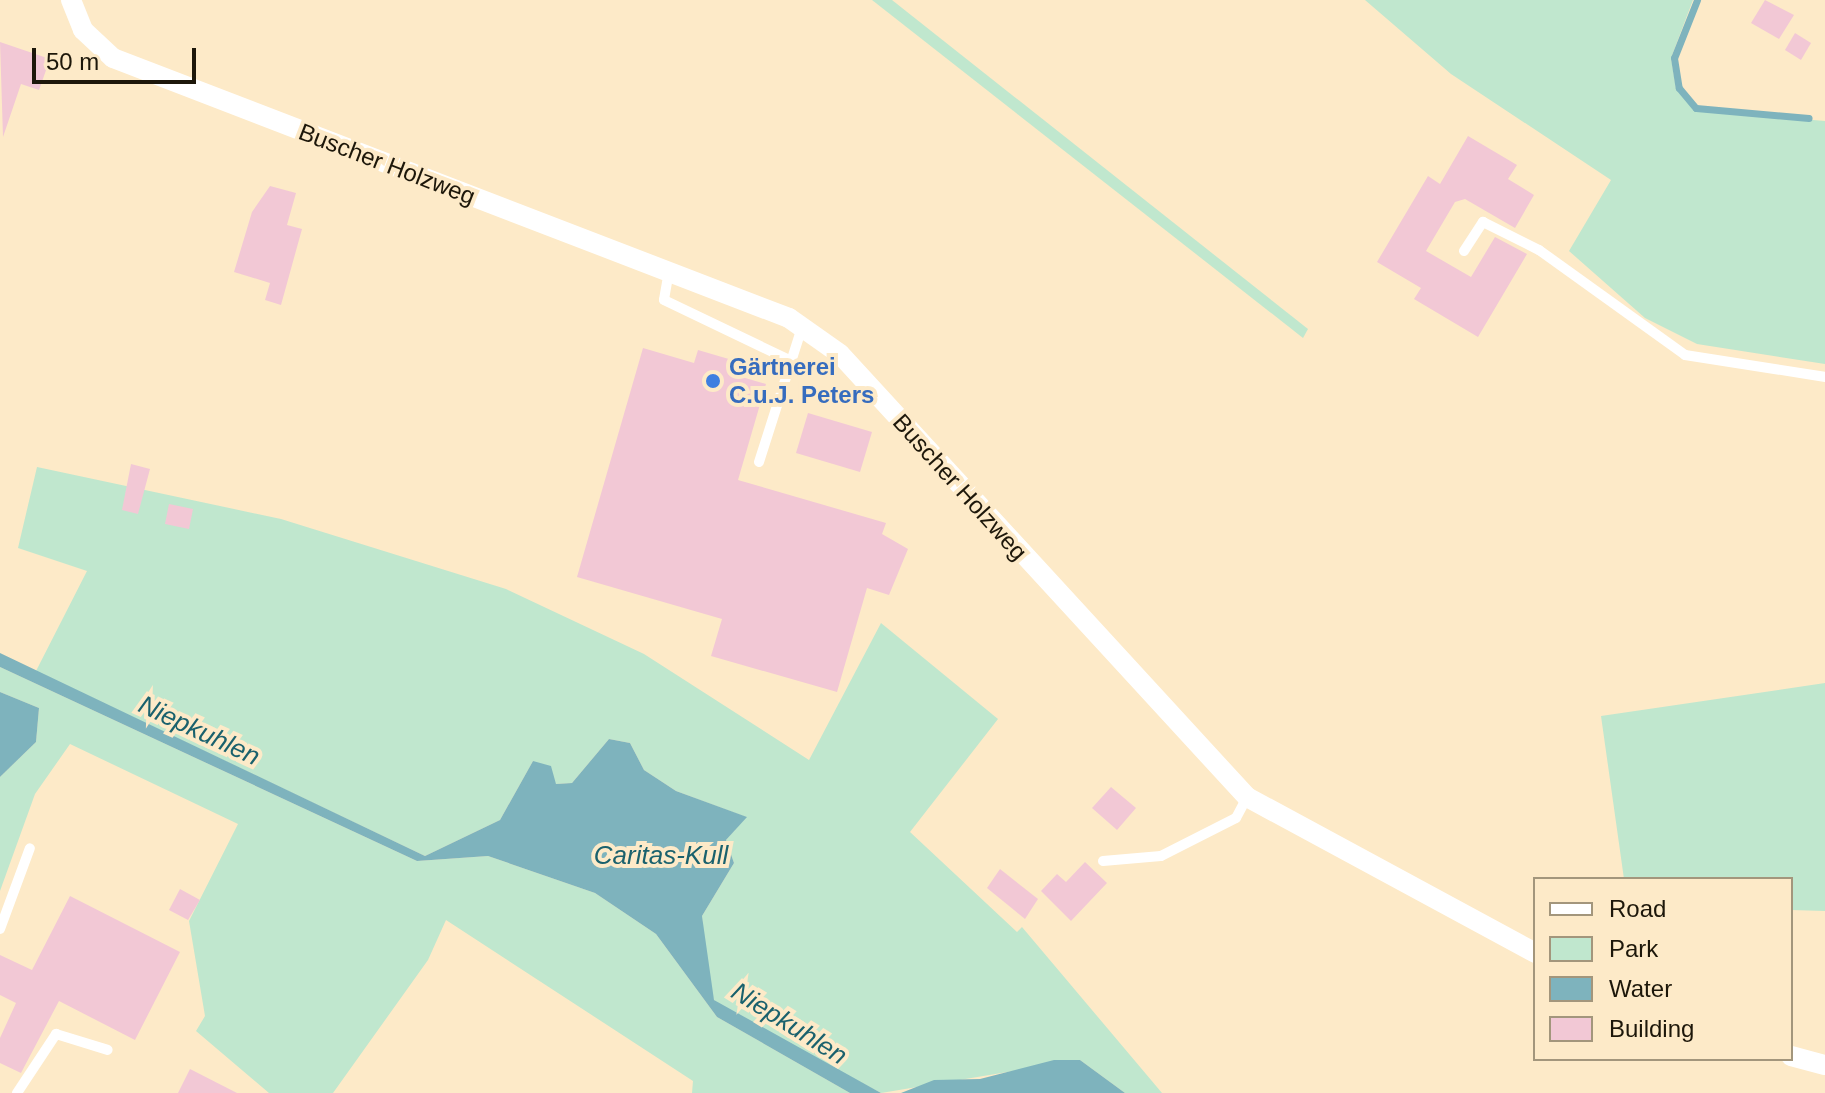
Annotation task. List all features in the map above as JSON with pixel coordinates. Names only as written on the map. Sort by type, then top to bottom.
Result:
[{"type":"street","name":"Buscher Holzweg","points":[[71,0],[83,30],[113,58],[669,271],[802,327],[840,354],[1247,797],[1533,952]]},
{"type":"street","points":[[1793,1057],[1825,1065]]},
{"type":"lane","points":[[1464,251],[1483,222],[1539,250],[1685,355],[1825,377]]},
{"type":"lane","points":[[669,271],[664,300],[789,360]]},
{"type":"lane","points":[[759,462],[802,327]]},
{"type":"lane","points":[[1103,861],[1161,856],[1236,818],[1247,797]]},
{"type":"lane","points":[[0,929],[30,848]]},
{"type":"lane","points":[[17,1093],[56,1034],[108,1050]]},
{"type":"green space","points":[[872,0],[892,0],[1308,329],[1303,338]]},
{"type":"green space","points":[[1365,0],[1693,0],[1671,58],[1676,88],[1694,110],[1825,121],[1825,364],[1697,344],[1645,318],[1569,251],[1611,180],[1451,74]]},
{"type":"green space","points":[[37,467],[281,519],[506,589],[644,654],[809,760],[881,623],[998,719],[910,832],[1017,932],[1022,927],[1162,1093],[1125,1093],[1080,1060],[881,1093],[735,1016],[714,1000],[706,978],[702,916],[734,863],[726,840],[746,817],[676,791],[644,770],[630,743],[609,739],[572,783],[556,784],[533,761],[500,820],[425,856],[36,671],[87,571],[18,548]]},
{"type":"green space","points":[[0,667],[417,861],[488,856],[595,893],[656,934],[717,1017],[850,1093],[692,1093],[693,1081],[446,920],[428,960],[333,1093],[269,1093],[196,1031],[205,1016],[189,921],[238,824],[70,744],[35,794],[0,891],[0,777],[36,742],[39,708],[0,692]]},
{"type":"green space","points":[[1825,683],[1825,911],[1793,910],[1793,877],[1624,877],[1601,716]]},
{"type":"water","name":"Caritas-Kull","points":[[0,653],[425,856],[500,820],[533,761],[551,766],[556,784],[572,783],[609,739],[630,743],[644,770],[676,791],[747,817],[726,840],[734,863],[702,916],[714,1000],[881,1093],[850,1093],[717,1017],[656,934],[595,893],[488,856],[417,861],[0,667]]},
{"type":"water","points":[[0,692],[39,708],[36,742],[0,777]]},
{"type":"water","points":[[1054,1060],[1080,1060],[1125,1093],[901,1093],[934,1080],[980,1079]]},
{"type":"building","points":[[1765,0],[1794,15],[1779,39],[1751,23]]},
{"type":"building","points":[[1795,33],[1811,43],[1801,60],[1785,50]]},
{"type":"building","points":[[0,42],[50,59],[39,90],[21,84],[3,137]]},
{"type":"building","points":[[1468,136],[1517,165],[1508,179],[1534,195],[1515,228],[1465,199],[1455,202],[1426,251],[1471,277],[1495,237],[1527,254],[1478,337],[1414,299],[1421,288],[1377,262],[1428,176],[1440,184]]},
{"type":"building","points":[[270,186],[296,193],[287,225],[302,229],[281,305],[265,300],[270,283],[234,272],[252,212]]},
{"type":"building","points":[[643,348],[694,363],[698,350],[739,362],[735,375],[766,384],[738,480],[886,523],[882,534],[908,549],[889,595],[867,588],[837,692],[711,656],[722,619],[577,577]]},
{"type":"building","points":[[808,413],[872,432],[860,472],[796,453]]},
{"type":"building","points":[[131,464],[150,469],[138,514],[122,510]]},
{"type":"building","points":[[169,504],[193,509],[189,529],[165,524]]},
{"type":"building","points":[[1111,787],[1136,808],[1117,830],[1092,808]]},
{"type":"building","points":[[1085,862],[1107,883],[1071,921],[1041,891],[1057,874],[1066,882]]},
{"type":"building","points":[[1000,869],[1038,899],[1025,919],[987,888]]},
{"type":"building","points":[[180,889],[200,900],[188,920],[169,910]]},
{"type":"building","points":[[70,896],[180,952],[135,1040],[59,1001],[21,1073],[0,1063],[0,1038],[16,1003],[0,995],[0,955],[32,970]]},
{"type":"building","points":[[190,1069],[237,1093],[178,1093]]},
{"type":"waterway","points":[[1697,0],[1674,58],[1679,88],[1696,108],[1809,118]]},
{"type":"place","name":"Gärtnerei C.u.J. Peters","points":[[713,381]]},
{"type":"water label","name":"Niepkuhlen","points":[[199,731]]},
{"type":"water label","name":"Niepkuhlen","points":[[789,1024]]}]
